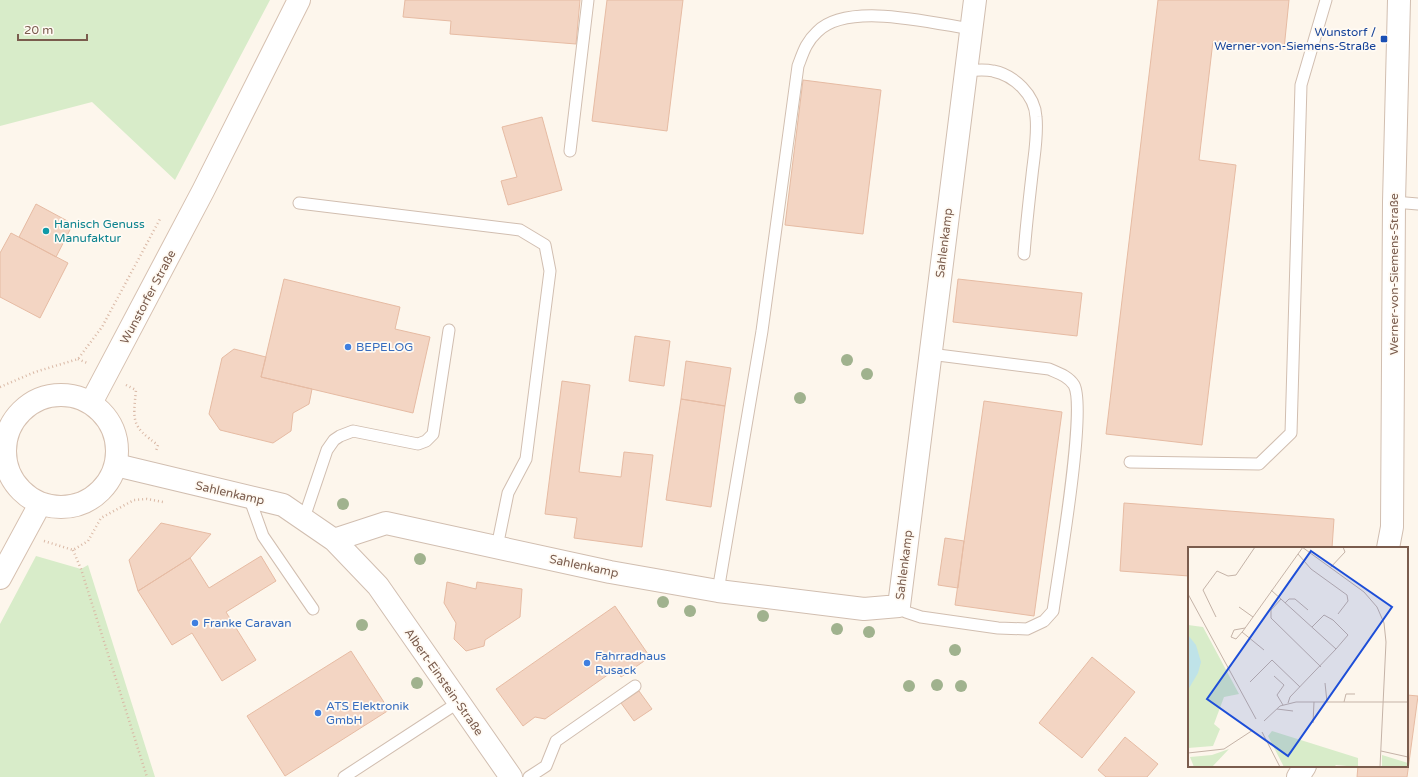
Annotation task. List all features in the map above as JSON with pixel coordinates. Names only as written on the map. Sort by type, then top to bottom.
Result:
[{"type":"street","name":"Wunstorfer Straße","points":[[91,403],[203,191],[299,0]]},
{"type":"street","name":"Sahlenkamp","points":[[334,540],[386,522],[610,572],[718,591],[864,609],[899,606],[975,0]]},
{"type":"street","name":"Werner-von-Siemens-Straße","points":[[1388,547],[1392,527],[1394,202],[1399,0]]},
{"type":"street","points":[[58,395],[75,396],[91,403],[105,415],[114,430],[118,447],[116,465],[109,483],[95,497],[78,506],[58,508],[40,504],[26,496],[15,484],[7,469],[4,453],[3,436],[13,421],[25,408],[40,399],[58,395]]},
{"type":"street","name":"Sahlenkamp","points":[[116,465],[151,475],[283,505],[334,540],[378,586]]},
{"type":"street","points":[[0,578],[40,504]]},
{"type":"street","name":"Albert-Einstein-Straße","points":[[378,586],[511,777]]},
{"type":"street","points":[[1298,777],[1305,767]]},
{"type":"lane","points":[[570,151],[588,0]]},
{"type":"lane","points":[[1130,462],[1259,464],[1291,433],[1301,85],[1326,0]]},
{"type":"lane","points":[[718,591],[763,323],[798,66],[805,46],[817,31],[835,20],[856,16],[900,18],[971,29]]},
{"type":"lane","points":[[966,71],[983,69],[994,71],[1010,77],[1026,94],[1036,115],[1036,136],[1024,254]]},
{"type":"lane","points":[[1394,202],[1418,204]]},
{"type":"lane","points":[[299,203],[520,230],[545,245],[550,271],[526,459],[508,493],[497,547]]},
{"type":"lane","points":[[304,518],[327,450],[334,440],[340,436],[353,431],[418,444],[426,441],[433,434],[450,330]]},
{"type":"lane","points":[[899,606],[906,612],[922,617],[998,628],[1027,629],[1044,621],[1053,611],[1075,454],[1078,401],[1074,386],[1066,376],[1049,369],[930,354]]},
{"type":"lane","points":[[249,497],[263,536],[313,610]]},
{"type":"lane","points":[[529,777],[546,766],[556,741],[635,686]]},
{"type":"lane","points":[[344,777],[458,702]]},
{"type":"path","points":[[0,387],[35,372],[78,359],[102,328],[162,216]]},
{"type":"path","points":[[78,359],[136,390],[133,417],[140,432],[158,445],[147,499]]},
{"type":"path","points":[[23,536],[73,550],[88,541],[101,518],[134,500],[147,499],[169,502]]},
{"type":"path","points":[[73,550],[81,569],[148,777]]},
{"type":"green space","points":[[0,0],[270,0],[175,180],[92,102],[0,126]]},
{"type":"green space","points":[[36,556],[81,569],[88,565],[155,777],[0,777],[0,624]]},
{"type":"building","points":[[405,0],[580,0],[576,44],[450,34],[451,21],[403,17]]},
{"type":"building","points":[[607,0],[683,0],[667,131],[592,121]]},
{"type":"building","points":[[1158,0],[1289,0],[1284,49],[1213,41],[1199,160],[1236,165],[1202,445],[1106,434]]},
{"type":"building","points":[[803,80],[881,90],[863,234],[785,225]]},
{"type":"building","points":[[542,117],[562,190],[508,205],[501,181],[517,177],[502,127]]},
{"type":"building","name":"Hanisch Genuss Manufaktur","points":[[36,204],[73,224],[56,257],[19,237]]},
{"type":"building","name":"Hanisch Genuss Manufaktur","points":[[11,233],[68,263],[40,318],[0,297],[0,253]]},
{"type":"building","name":"BEPELOG","points":[[284,279],[400,307],[395,329],[430,337],[413,413],[261,377]]},
{"type":"building","points":[[958,279],[1082,293],[1077,336],[953,322]]},
{"type":"building","points":[[635,336],[670,341],[664,386],[629,381]]},
{"type":"building","points":[[234,349],[266,357],[261,377],[312,389],[309,404],[293,413],[291,431],[273,443],[220,430],[209,414],[222,358]]},
{"type":"building","points":[[686,361],[731,368],[725,406],[681,399]]},
{"type":"building","points":[[562,381],[590,385],[579,472],[621,477],[624,452],[653,455],[642,547],[574,538],[577,518],[545,514]]},
{"type":"building","points":[[681,399],[725,406],[711,507],[666,500]]},
{"type":"building","points":[[984,401],[1062,412],[1034,616],[955,605]]},
{"type":"building","points":[[1124,503],[1334,519],[1332,547],[1188,547],[1188,576],[1120,571]]},
{"type":"building","points":[[161,523],[211,534],[190,558],[138,591],[129,560]]},
{"type":"building","points":[[945,538],[964,541],[958,588],[938,585]]},
{"type":"building","name":"Franke Caravan","points":[[261,556],[276,581],[226,612],[256,660],[222,681],[192,633],[172,645],[138,591],[190,558],[209,588]]},
{"type":"building","points":[[447,582],[476,589],[477,582],[522,589],[520,617],[485,640],[484,646],[466,651],[454,639],[456,623],[444,603]]},
{"type":"building","name":"Fahrradhaus Rusack","points":[[615,606],[650,657],[621,677],[616,669],[545,719],[535,717],[523,726],[496,689]]},
{"type":"building","name":"ATS Elektronik GmbH","points":[[351,651],[389,710],[285,776],[247,716]]},
{"type":"building","points":[[1092,657],[1135,692],[1082,758],[1039,723]]},
{"type":"building","points":[[639,691],[652,709],[634,721],[621,703]]},
{"type":"building","points":[[1408,695],[1418,696],[1407,777],[1357,777],[1358,767],[1408,767]]},
{"type":"building","points":[[1125,737],[1158,764],[1147,777],[1106,777],[1098,770]]},
{"type":"place","name":"Wunstorf / Werner-von-Siemens-Straße","points":[[1384,39]]},
{"type":"place","name":"Hanisch Genuss Manufaktur","points":[[46,231]]},
{"type":"place","name":"BEPELOG","points":[[348,347]]},
{"type":"place","name":"Franke Caravan","points":[[195,623]]},
{"type":"place","name":"Fahrradhaus Rusack","points":[[587,663]]},
{"type":"place","name":"ATS Elektronik GmbH","points":[[318,713]]}]
